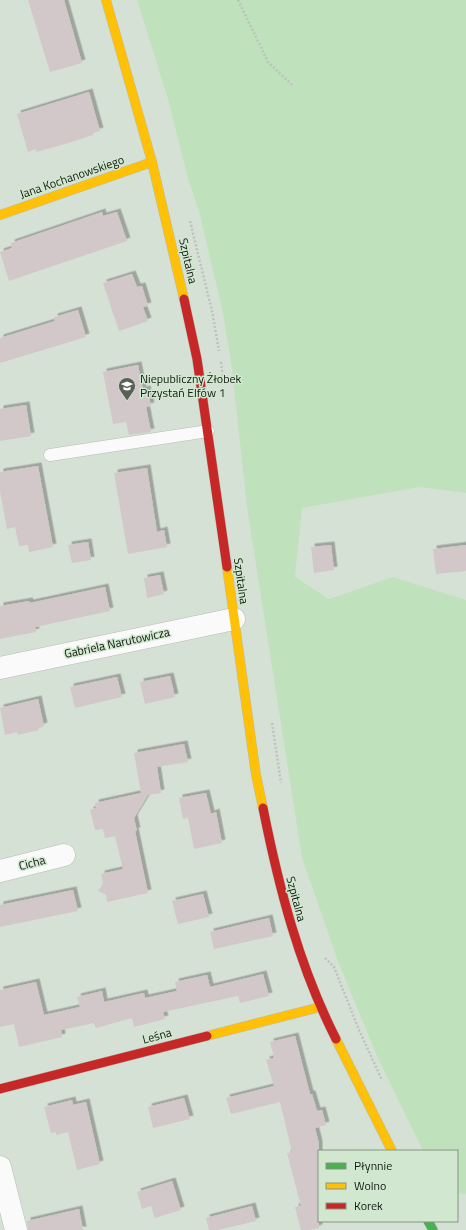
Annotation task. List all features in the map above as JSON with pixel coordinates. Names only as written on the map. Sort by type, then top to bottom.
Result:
[{"type":"street","name":"Szpitalna","points":[[106,0],[152,162],[197,359],[234,619],[266,827],[287,914],[320,1007],[392,1150]]},
{"type":"street","name":"Jana Kochanowskiego","points":[[0,215],[152,162]]},
{"type":"street","name":"Gabriela Narutowicza","points":[[0,668],[234,619]]},
{"type":"street","name":"Cicha","points":[[0,871],[64,855]]},
{"type":"street","name":"Leśna","points":[[0,1089],[320,1007]]},
{"type":"street","points":[[0,1167],[16,1230]]},
{"type":"lane","points":[[50,456],[208,431]]},
{"type":"path","points":[[238,0],[268,62],[292,85]]},
{"type":"path","points":[[271,716],[282,787]]},
{"type":"path","points":[[323,956],[334,967],[359,1030],[386,1087]]},
{"type":"green space","points":[[137,0],[466,0],[466,493],[419,487],[302,508],[295,577],[329,599],[393,577],[466,600],[466,1194],[458,1193],[458,1150],[423,1150],[377,1056],[339,964],[302,858],[247,507],[232,369],[223,313],[199,211],[189,182],[168,99]]},
{"type":"building","points":[[28,0],[64,0],[82,63],[50,72]]},
{"type":"building","points":[[89,92],[100,131],[93,133],[93,135],[65,144],[36,152],[36,149],[28,152],[17,114]]},
{"type":"building","points":[[102,212],[103,216],[117,212],[127,241],[9,281],[0,252],[12,248],[11,243]]},
{"type":"building","points":[[132,274],[137,287],[142,286],[148,306],[143,307],[148,321],[119,331],[103,283]]},
{"type":"building","points":[[78,310],[86,337],[0,363],[0,338],[55,321],[54,317]]},
{"type":"building","points":[[138,365],[143,390],[147,389],[151,406],[146,407],[151,432],[129,435],[126,422],[113,424],[103,372]]},
{"type":"building","points":[[26,405],[31,436],[0,441],[0,409]]},
{"type":"building","points":[[38,466],[53,547],[29,552],[28,545],[19,546],[15,527],[7,529],[0,491],[0,472]]},
{"type":"building","points":[[147,468],[157,532],[164,530],[167,547],[128,554],[114,473]]},
{"type":"building","points":[[88,542],[91,560],[72,563],[68,545]]},
{"type":"building","points":[[331,545],[334,570],[314,573],[311,547]]},
{"type":"building","points":[[466,545],[466,571],[436,574],[433,549]]},
{"type":"building","points":[[160,575],[164,594],[147,598],[144,578]]},
{"type":"building","points":[[105,587],[110,611],[35,627],[36,632],[0,639],[0,606],[29,601],[30,603]]},
{"type":"building","points":[[170,676],[175,697],[145,704],[140,682]]},
{"type":"building","points":[[117,677],[122,697],[75,708],[70,687]]},
{"type":"building","points":[[38,699],[44,726],[38,728],[39,730],[18,735],[17,732],[5,735],[0,708]]},
{"type":"building","points":[[184,744],[188,762],[157,767],[161,793],[148,795],[134,818],[137,831],[135,831],[148,893],[107,902],[106,895],[98,891],[103,884],[101,874],[123,869],[115,836],[105,838],[103,829],[95,830],[90,810],[96,808],[95,803],[141,793],[134,753]]},
{"type":"building","points":[[206,793],[211,814],[216,812],[222,843],[194,849],[188,818],[183,819],[179,798]]},
{"type":"building","points":[[73,890],[78,911],[0,927],[0,905]]},
{"type":"building","points":[[203,894],[209,917],[178,924],[172,901]]},
{"type":"building","points":[[269,918],[273,936],[214,949],[210,932]]},
{"type":"building","points":[[263,974],[269,996],[240,1003],[238,996],[163,1012],[165,1019],[134,1027],[132,1018],[96,1028],[94,1023],[61,1030],[62,1037],[19,1047],[14,1024],[0,1027],[0,990],[36,982],[44,1015],[80,1007],[77,997],[102,991],[104,1002],[144,993],[145,998],[177,991],[175,982],[207,975],[210,987]]},
{"type":"building","points":[[295,1036],[310,1094],[312,1094],[317,1111],[322,1110],[326,1125],[315,1128],[319,1144],[319,1228],[301,1230],[295,1207],[301,1206],[287,1153],[292,1152],[280,1102],[231,1114],[226,1098],[274,1086],[266,1060],[274,1058],[270,1042]]},
{"type":"building","points":[[184,1098],[190,1119],[153,1128],[148,1107]]},
{"type":"building","points":[[72,1100],[73,1105],[86,1102],[100,1164],[77,1170],[68,1132],[56,1135],[56,1132],[51,1133],[44,1107]]},
{"type":"building","points":[[172,1181],[181,1210],[155,1218],[151,1206],[142,1209],[137,1192]]},
{"type":"building","points":[[252,1206],[256,1221],[218,1230],[209,1230],[206,1218]]},
{"type":"building","points":[[79,1209],[83,1230],[28,1230],[27,1221]]},
{"type":"traffic: fast","points":[[429,1222],[433,1230]]},
{"type":"traffic: slow","points":[[106,0],[152,162],[184,299]]},
{"type":"traffic: slow","points":[[0,215],[152,162]]},
{"type":"traffic: slow","points":[[227,567],[256,775],[263,808]]},
{"type":"traffic: slow","points":[[207,1036],[320,1007]]},
{"type":"traffic: slow","points":[[336,1039],[392,1150]]},
{"type":"traffic: jam","points":[[184,299],[197,359],[227,567]]},
{"type":"traffic: jam","points":[[263,808],[283,897],[301,955],[311,983],[336,1039]]},
{"type":"traffic: jam","points":[[0,1089],[207,1036]]},
{"type":"place","name":"Niepubliczny Żłobek Przystań Elfów 1","points":[[127,401]]}]
